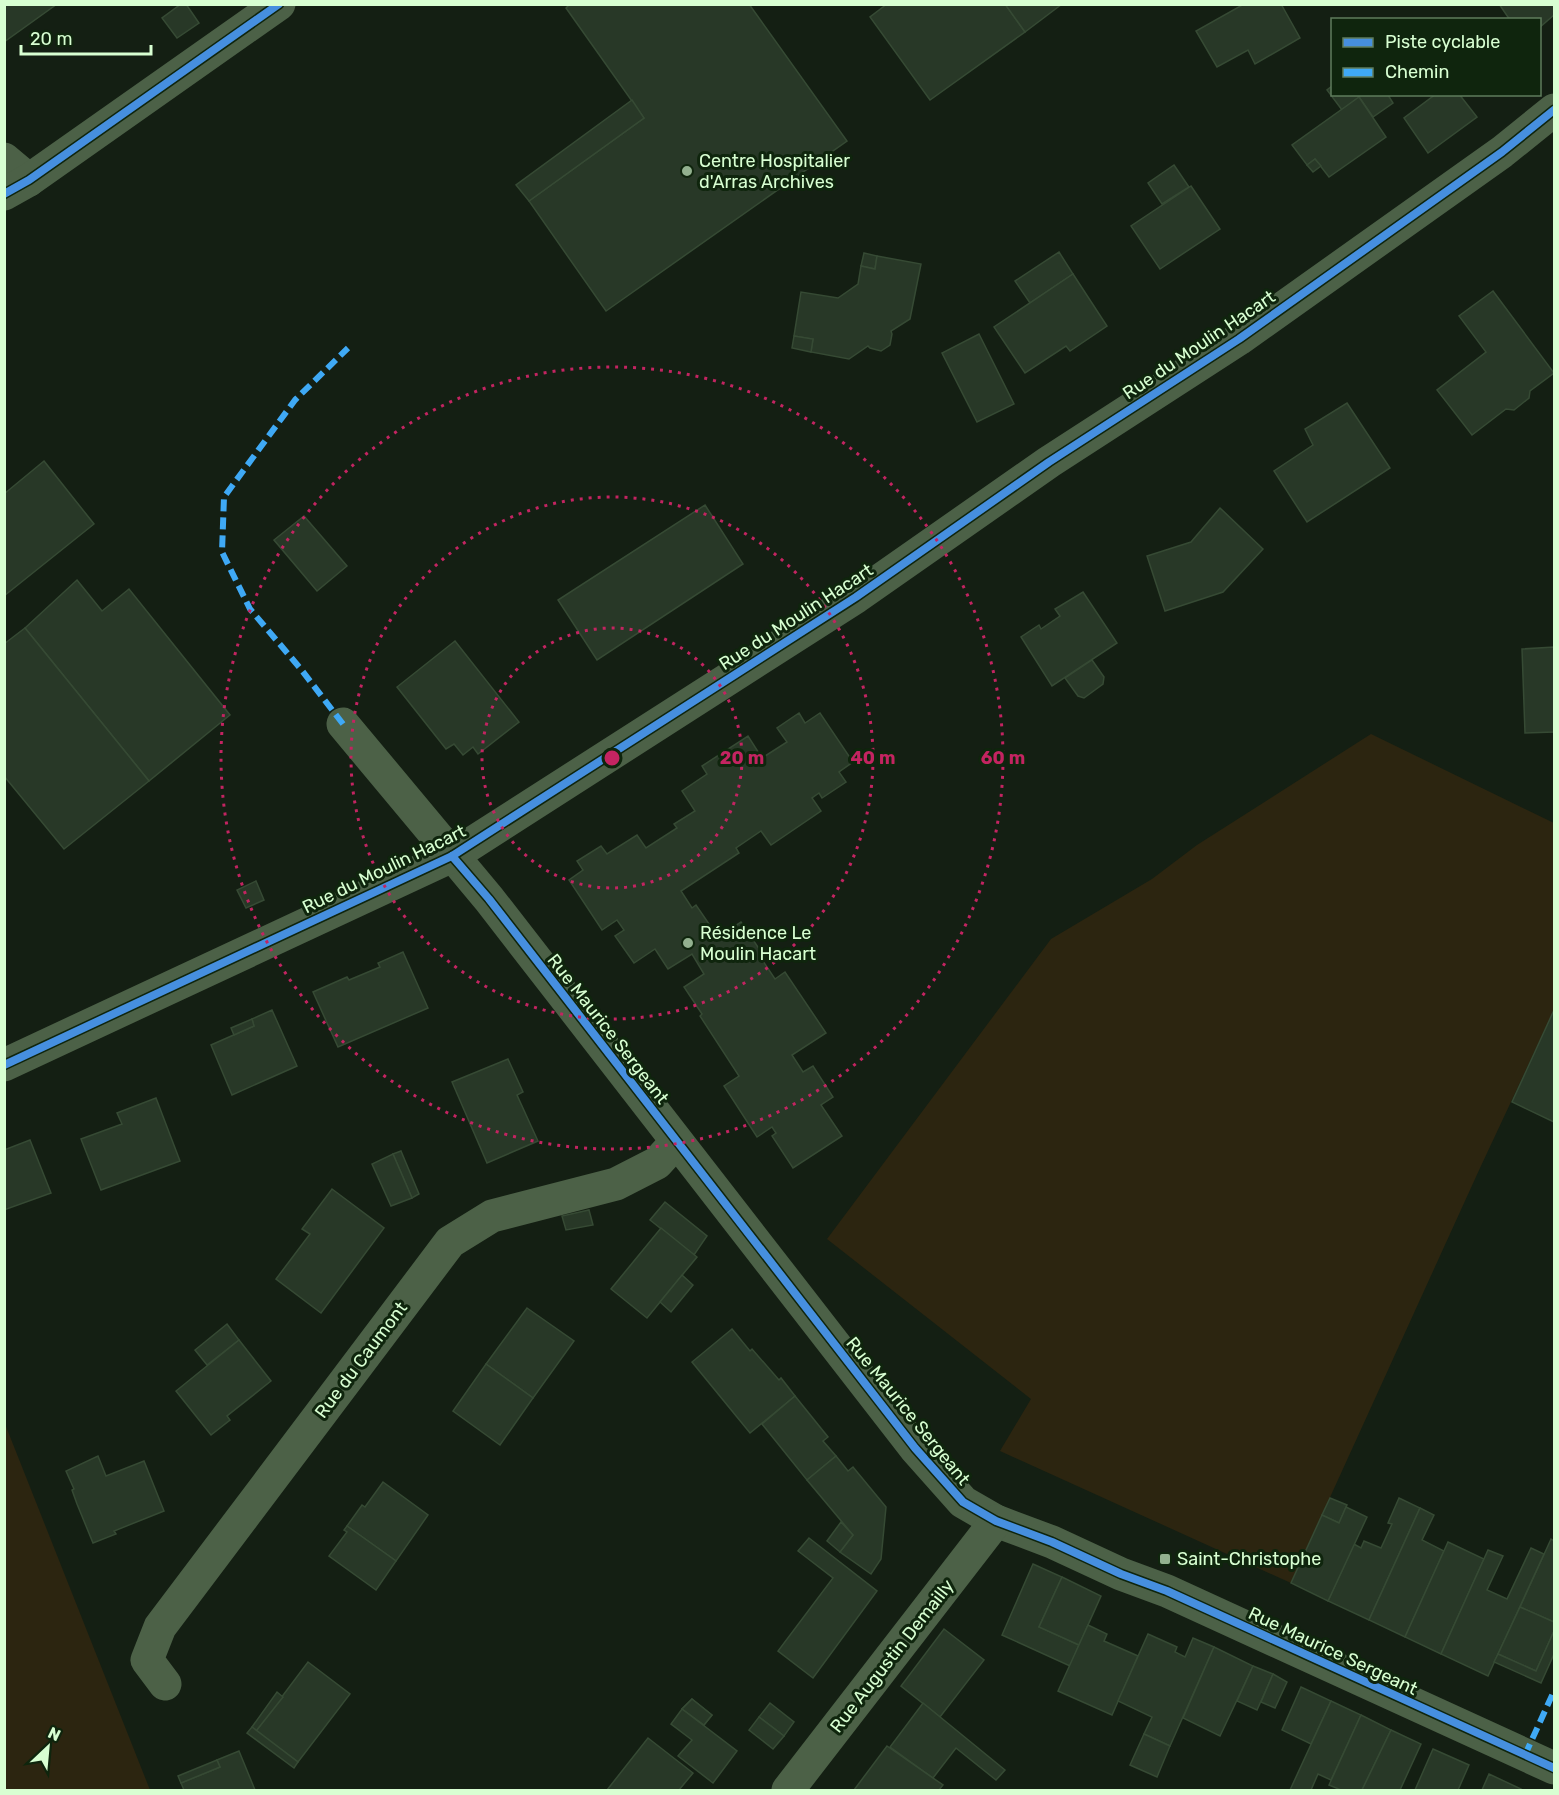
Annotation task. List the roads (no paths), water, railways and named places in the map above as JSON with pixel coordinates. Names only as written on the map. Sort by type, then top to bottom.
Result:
[{"type":"street","points":[[13,178],[279,4]]},
{"type":"street","name":"Rue du Moulin Hacart","points":[[4,1065],[452,856],[856,597],[1049,462],[1239,339],[1502,152],[1554,110]]},
{"type":"street","name":"Rue Maurice Sergeant","points":[[343,724],[489,899],[915,1448],[963,1502],[996,1521],[1167,1591],[1554,1768]]},
{"type":"street","name":"Rue du Caumont","points":[[165,1684],[147,1660],[160,1627],[450,1242],[492,1216],[616,1184],[657,1163],[676,1142]]},
{"type":"street","name":"Rue Augustin Demailly","points":[[788,1791],[996,1521]]},
{"type":"place","name":"Centre Hospitalier d'Arras Archives","points":[[687,171]]},
{"type":"place","name":"Résidence Le Moulin Hacart","points":[[688,943]]},
{"type":"place","name":"Saint-Christophe","points":[[1165,1559]]}]
